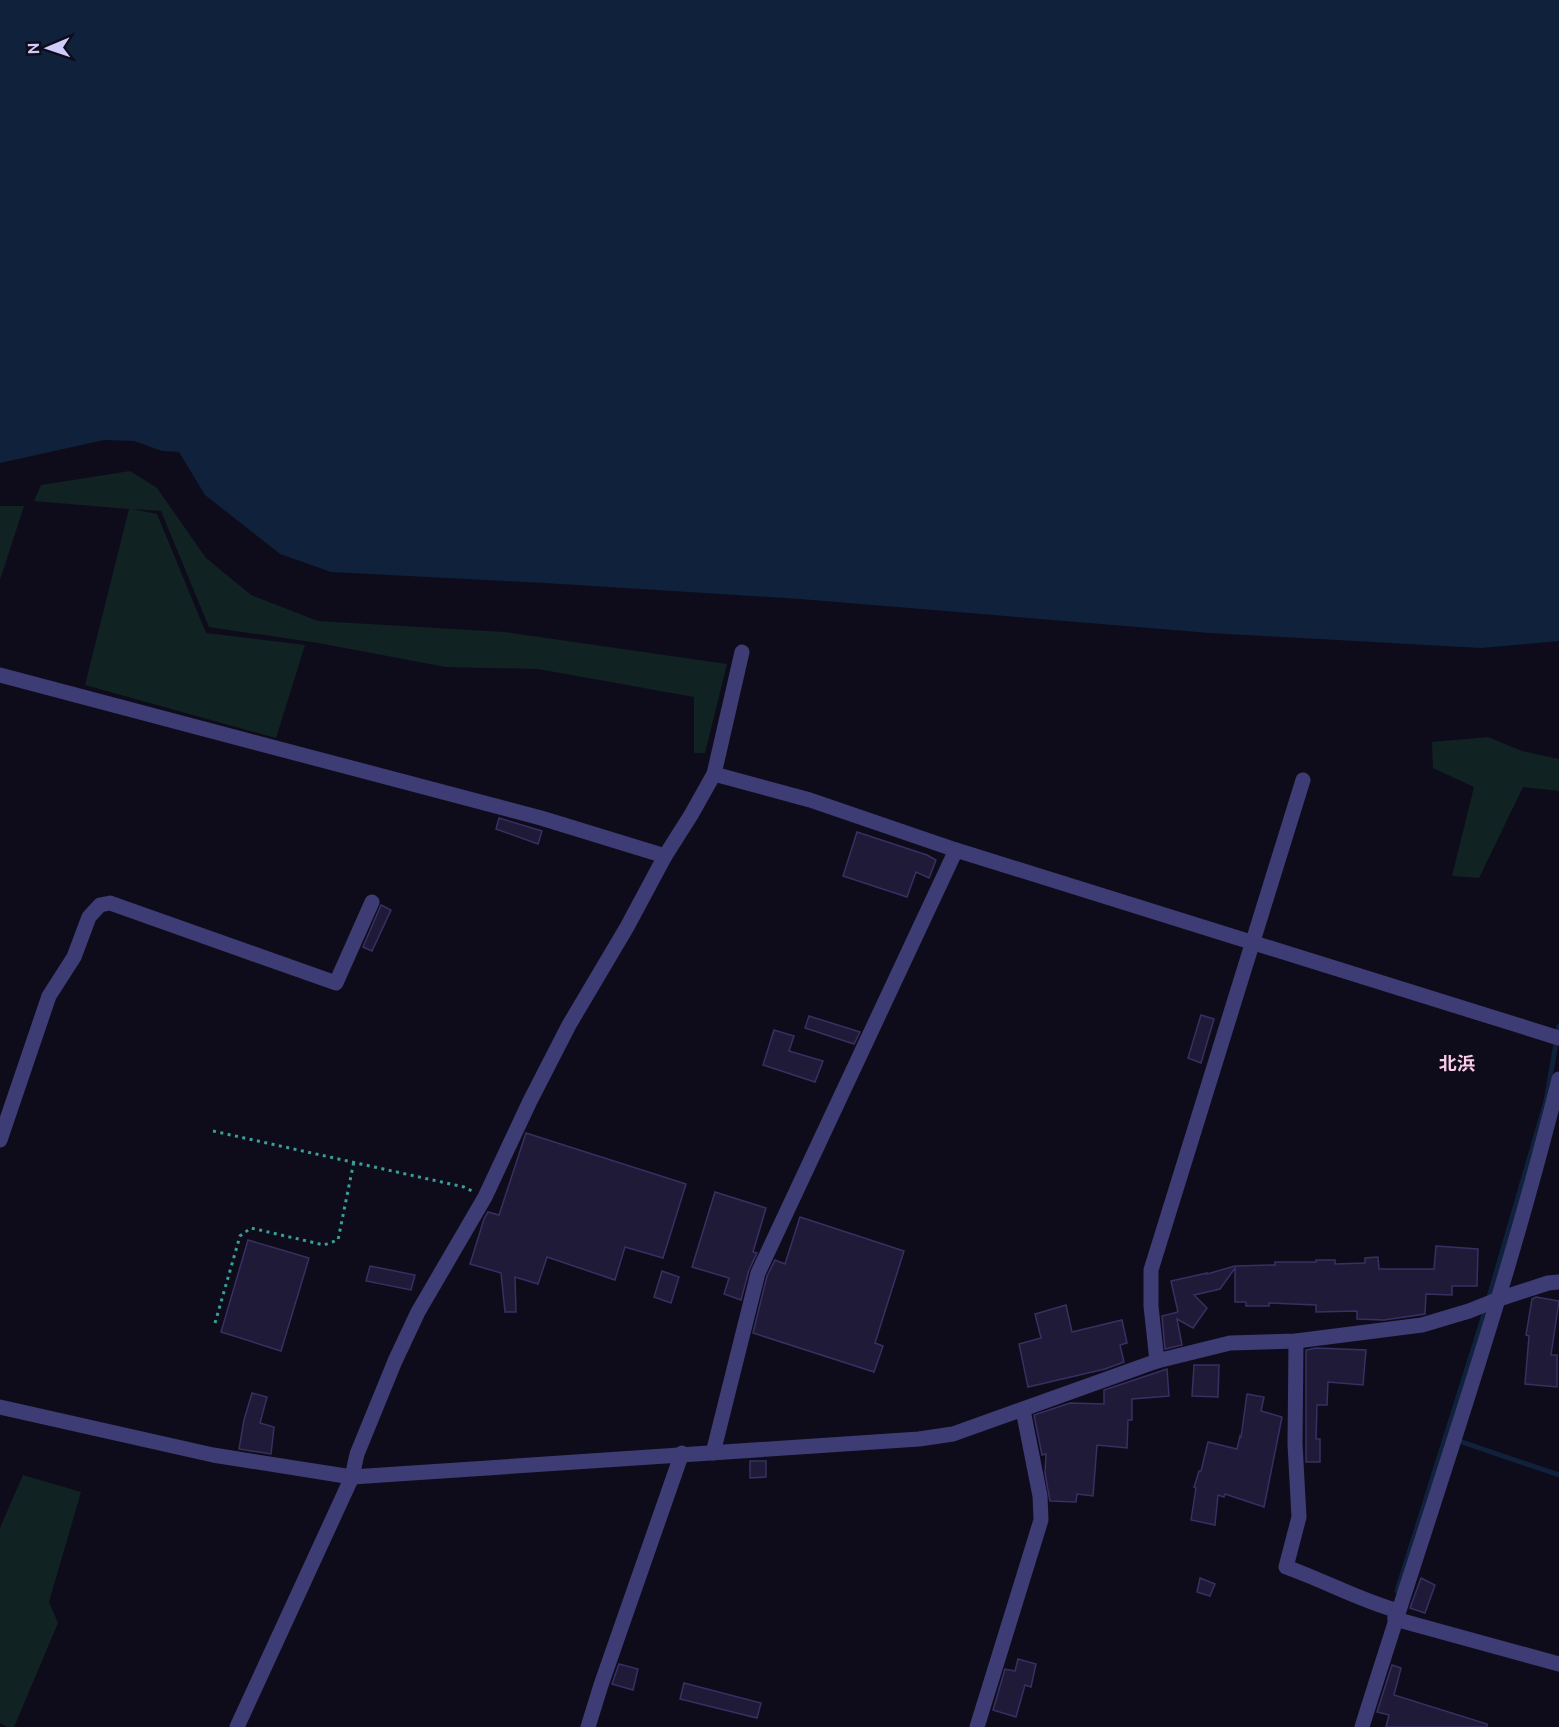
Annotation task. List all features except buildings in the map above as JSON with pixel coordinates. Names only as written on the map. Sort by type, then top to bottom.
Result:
[{"type":"street","points":[[237,1727],[352,1477],[357,1454],[395,1360],[418,1312],[484,1197],[569,1025],[714,774],[742,652]]},
{"type":"street","points":[[0,675],[541,818],[665,856]]},
{"type":"street","points":[[714,774],[810,800],[956,850],[1556,1037]]},
{"type":"street","points":[[1157,1361],[1151,1306],[1151,1270],[1302,780]]},
{"type":"street","points":[[713,1453],[758,1273],[956,850]]},
{"type":"street","points":[[0,1140],[49,996],[74,957],[89,917],[100,905],[110,903],[336,983],[372,902]]},
{"type":"street","points":[[1362,1727],[1390,1612],[1454,1440],[1537,1168],[1559,1079]]},
{"type":"street","points":[[0,1407],[213,1455],[352,1477],[682,1453],[874,1442],[953,1434],[1157,1361],[1230,1343],[1296,1341],[1422,1325],[1548,1283],[1559,1282]]},
{"type":"street","points":[[1296,1341],[1295,1444],[1299,1517],[1286,1567],[1314,1577],[1390,1612],[1559,1664]]},
{"type":"street","points":[[976,1727],[1041,1520],[1040,1496],[1023,1410]]},
{"type":"street","points":[[588,1727],[682,1453]]},
{"type":"path","points":[[213,1131],[464,1187],[484,1197]]},
{"type":"path","points":[[214,1323],[240,1236],[250,1228],[324,1245],[338,1240],[354,1161]]},
{"type":"green space","points":[[130,471],[157,488],[206,558],[251,595],[318,621],[505,632],[727,664],[705,753],[694,753],[694,697],[538,669],[446,667],[318,643],[209,627],[161,511],[132,509],[157,514],[206,633],[305,645],[276,738],[85,685],[129,509],[34,501],[41,485]]},
{"type":"green space","points":[[0,506],[24,506],[0,580]]},
{"type":"green space","points":[[1488,737],[1522,751],[1559,759],[1559,791],[1523,787],[1479,878],[1452,876],[1474,787],[1433,768],[1432,742]]},
{"type":"green space","points":[[23,1475],[81,1492],[49,1602],[58,1623],[14,1727],[7,1727],[0,1723],[0,1528]]},
{"type":"water","points":[[0,0],[1559,0],[1559,641],[1481,648],[1210,633],[800,599],[331,572],[280,554],[205,495],[179,452],[162,451],[134,441],[104,440],[0,463]]},
{"type":"waterway","points":[[1397,1591],[1482,1321],[1546,1101],[1559,1026]]},
{"type":"waterway","points":[[1456,1440],[1559,1475]]},
{"type":"district","name":"北浜","points":[[1457,1064]]}]
